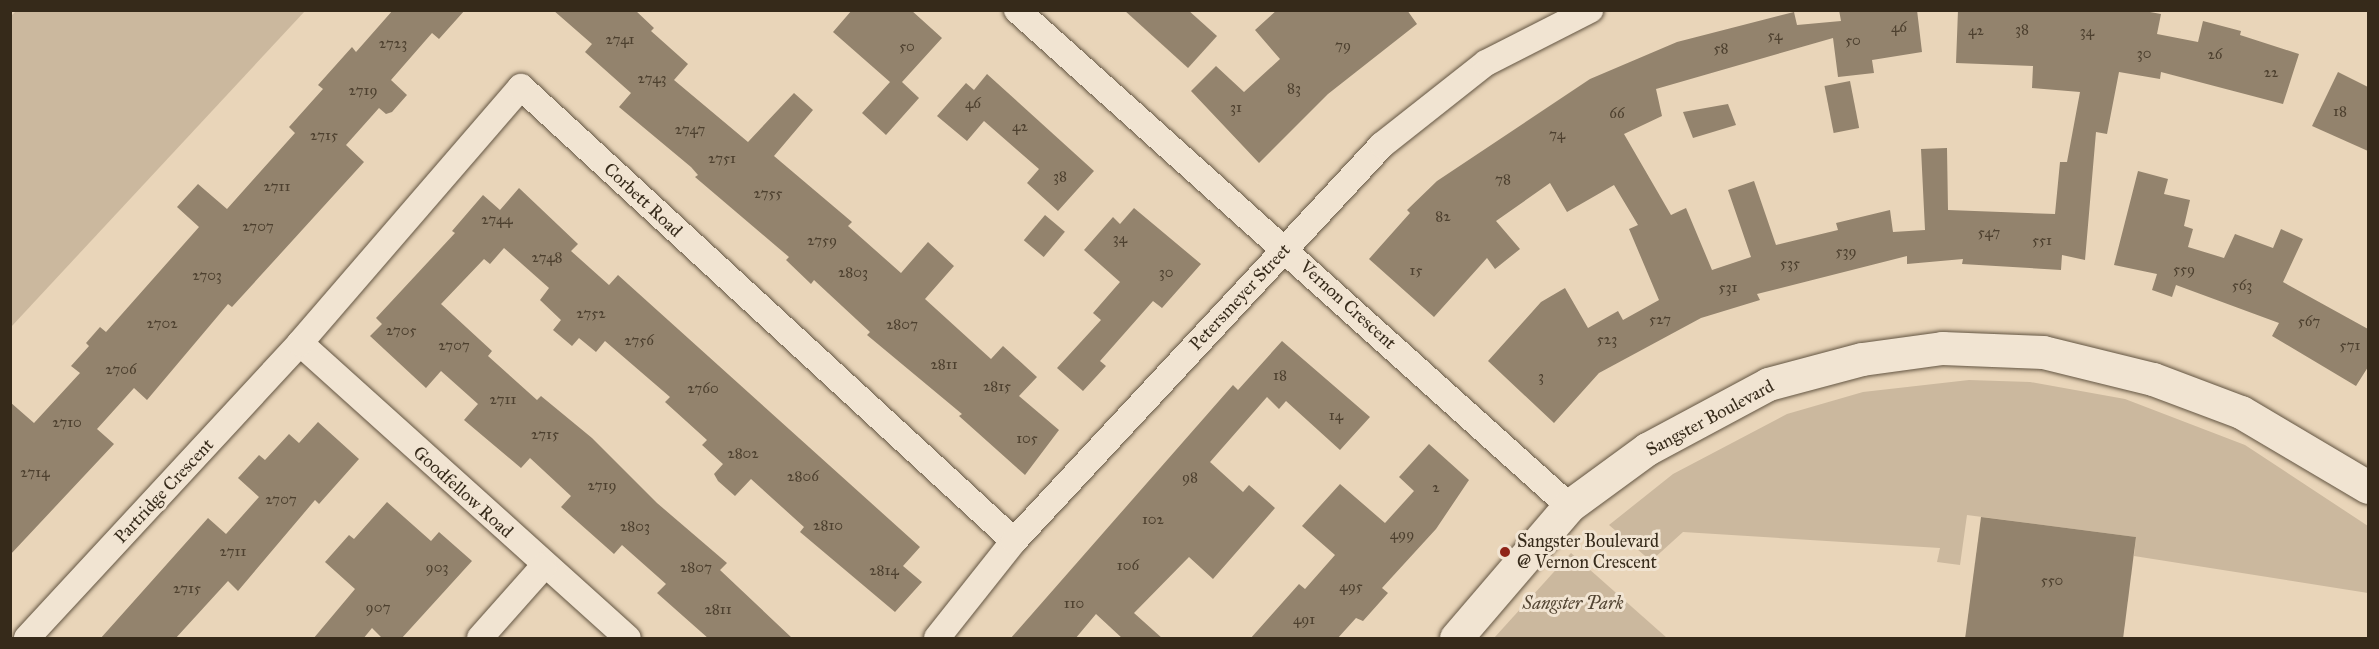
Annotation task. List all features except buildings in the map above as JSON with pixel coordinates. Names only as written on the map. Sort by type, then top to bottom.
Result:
[{"type":"street","name":"Vernon Crescent","points":[[1017,10],[1286,248],[1569,506]]},
{"type":"street","name":"Petersmeyer Street","points":[[938,639],[1014,541],[1382,145],[1486,63],[1590,10]]},
{"type":"street","name":"Corbett Road","points":[[300,343],[521,87],[1014,541]]},
{"type":"street","name":"Goodfellow Road","points":[[300,343],[627,639]]},
{"type":"street","name":"Partridge Crescent","points":[[27,639],[300,343]]},
{"type":"street","name":"Sangster Boulevard","points":[[1455,639],[1569,506],[1647,448],[1768,384],[1862,359],[1942,348],[2043,352],[2154,379],[2241,412],[2368,487]]},
{"type":"street","points":[[480,639],[544,566]]},
{"type":"green space","points":[[17,10],[305,11],[11,327],[10,17]]},
{"type":"green space","points":[[1969,380],[2030,382],[2125,399],[2245,445],[2368,526],[2368,593],[2134,556],[2136,537],[1967,515],[1960,565],[1937,562],[1940,548],[1683,532],[1651,561],[1609,525],[1673,474],[1787,414],[1863,392]]},
{"type":"green space","name":"Sangster Park","points":[[1571,553],[1667,638],[1494,638]]},
{"type":"place","name":"Sangster Boulevard @ Vernon Crescent","points":[[1505,552]]}]
